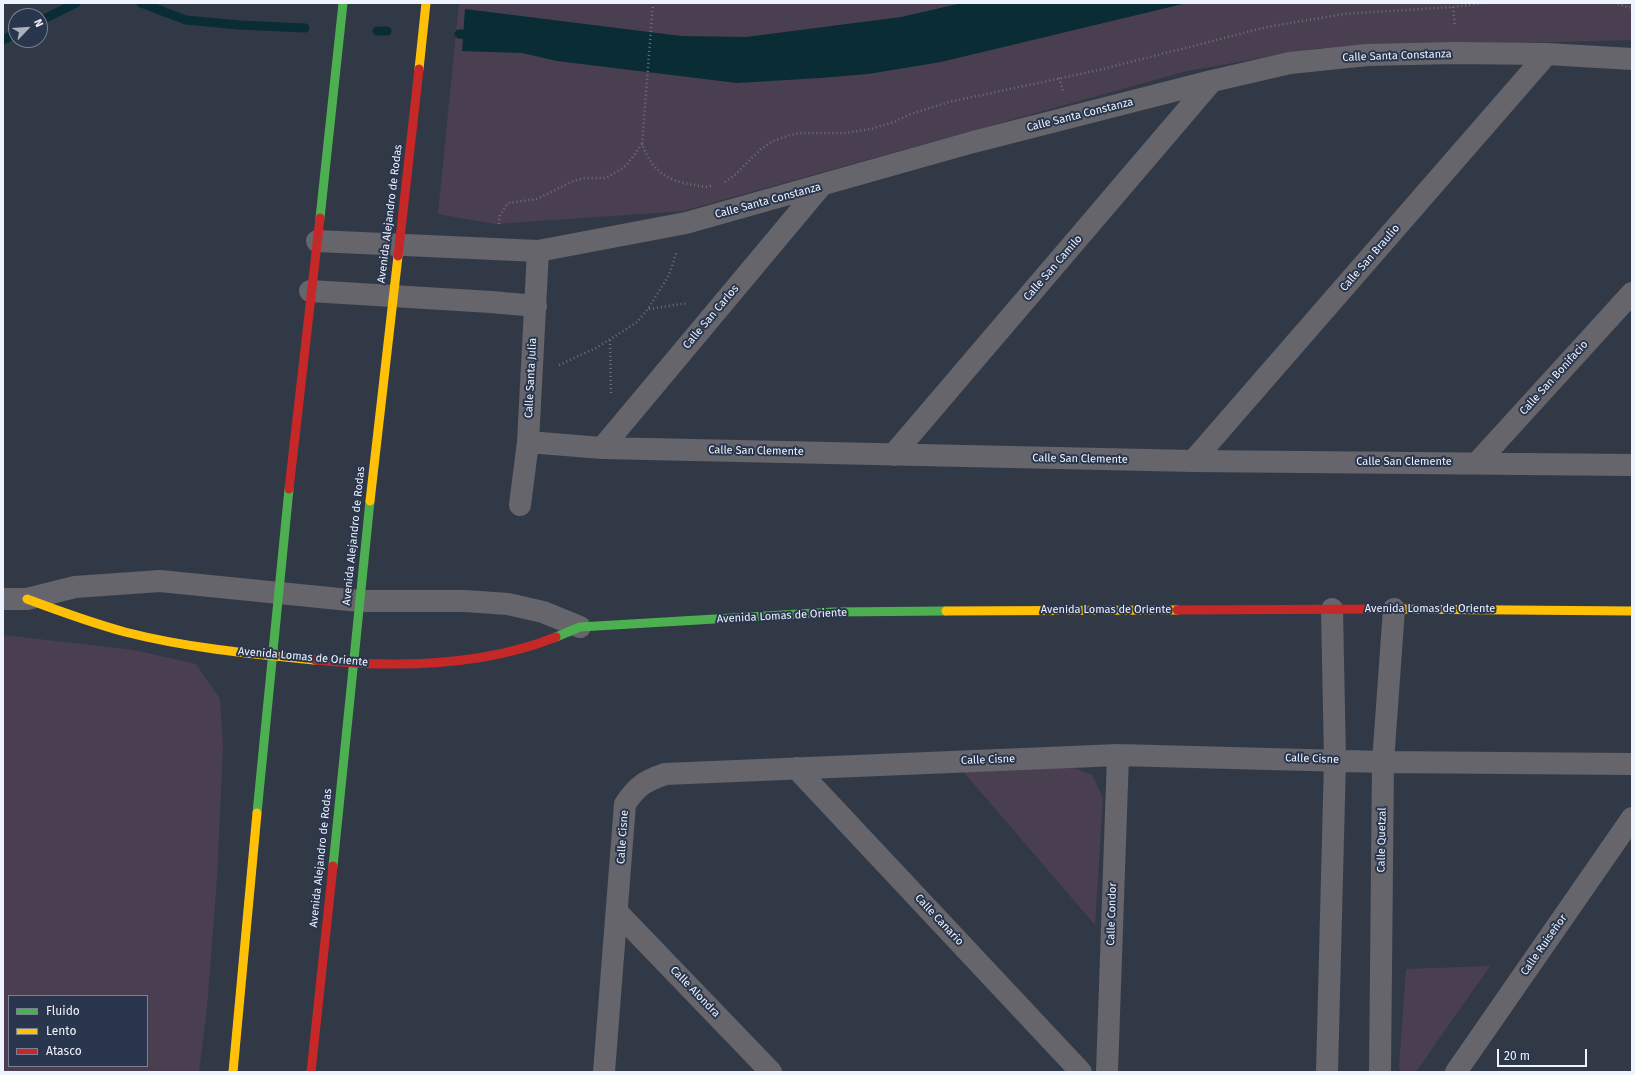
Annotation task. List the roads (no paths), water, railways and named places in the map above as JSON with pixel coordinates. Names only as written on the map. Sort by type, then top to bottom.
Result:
[{"type":"street","points":[[233,1072],[271,656],[310,291],[344,3]]},
{"type":"street","name":"Avenida Alejandro de Rodas","points":[[311,1072],[354,664],[359,601],[426,3]]},
{"type":"street","name":"Calle Santa Constanza","points":[[317,241],[499,248],[538,251],[686,223],[973,142],[1212,81],[1290,63],[1367,55],[1547,54],[1632,59]]},
{"type":"street","name":"Calle San Braulio","points":[[1193,461],[1547,54]]},
{"type":"street","name":"Calle San Camilo","points":[[893,455],[1212,81]]},
{"type":"street","name":"Calle San Carlos","points":[[602,448],[821,186]]},
{"type":"street","name":"Calle Santa Julia","points":[[520,505],[528,442],[538,251]]},
{"type":"street","points":[[310,291],[536,306]]},
{"type":"street","name":"Calle San Bonifacio","points":[[1477,463],[1632,293]]},
{"type":"street","name":"Calle San Clemente","points":[[528,442],[602,448],[893,455],[1193,461],[1632,465]]},
{"type":"street","name":"Avenida Lomas de Oriente","points":[[3,599],[27,599],[75,587],[160,581],[359,601],[465,601],[508,604],[543,612],[580,626]]},
{"type":"street","name":"Avenida Lomas de Oriente","points":[[27,599],[77,618],[126,632],[172,642],[271,656],[354,664],[435,663],[496,655],[533,646],[580,626],[833,612],[1332,609],[1632,611]]},
{"type":"street","points":[[1327,1072],[1335,760],[1332,609]]},
{"type":"street","name":"Calle Quetzal","points":[[1380,1072],[1383,762],[1394,609]]},
{"type":"street","name":"Calle Cisne","points":[[604,1072],[618,913],[625,804],[634,791],[648,780],[665,774],[1118,755],[1383,762],[1632,764]]},
{"type":"street","name":"Calle Condor","points":[[1106,1072],[1118,755]]},
{"type":"street","name":"Calle Canario","points":[[796,768],[1081,1072]]},
{"type":"street","name":"Calle Ruiseñor","points":[[1456,1072],[1632,818]]},
{"type":"street","name":"Calle Alondra","points":[[618,913],[771,1072]]},
{"type":"waterway","points":[[48,17],[76,3]]},
{"type":"waterway","points":[[141,3],[186,20],[239,25],[305,28]]},
{"type":"waterway","points":[[377,31],[387,31]]},
{"type":"waterway","points":[[459,34],[476,35]]},
{"type":"waterway","points":[[3,40],[8,37]]}]
